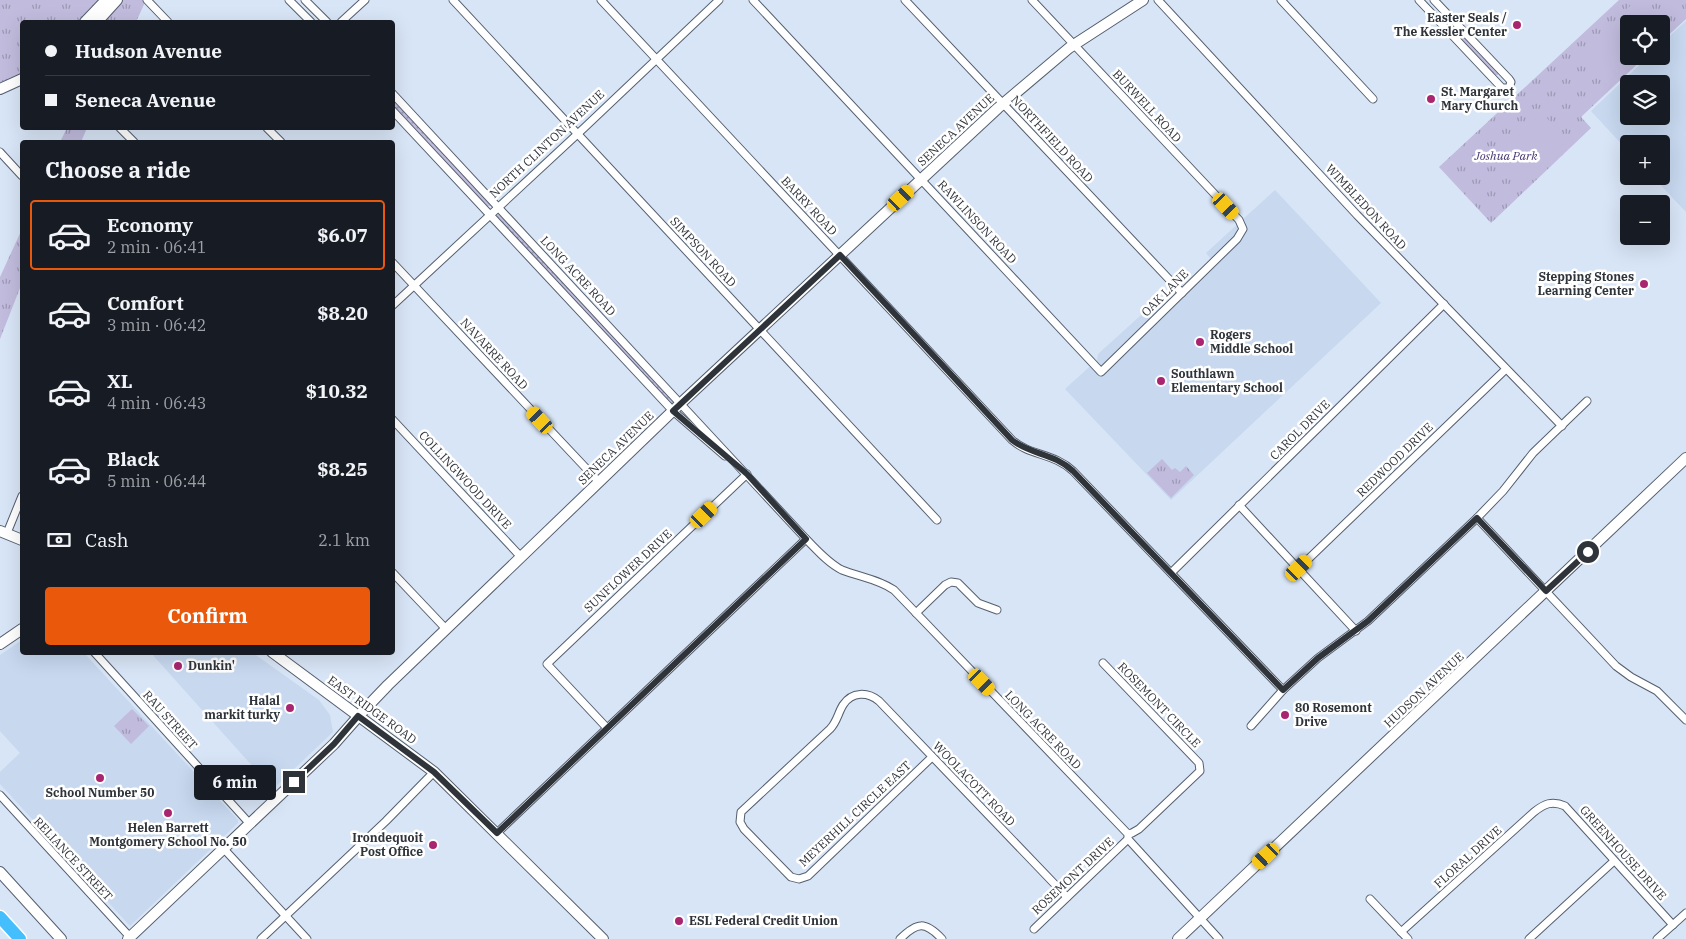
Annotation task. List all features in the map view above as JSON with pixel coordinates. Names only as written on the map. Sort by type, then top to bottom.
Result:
[{"type":"highway","points":[[0,917],[20,939]]},
{"type":"main road","points":[[86,20],[106,0]]},
{"type":"main road","points":[[99,20],[117,0]]},
{"type":"main road","name":"SENECA AVENUE","points":[[129,938],[334,744],[380,692],[677,407],[921,179],[1003,104],[1074,45],[1143,0]]},
{"type":"main road","points":[[0,90],[20,80]]},
{"type":"main road","name":"HUDSON AVENUE","points":[[1178,939],[1686,458]]},
{"type":"main road","points":[[3,532],[20,539]]},
{"type":"main road","points":[[0,644],[20,630]]},
{"type":"main road","name":"EAST RIDGE ROAD","points":[[280,655],[434,772],[603,939]]},
{"type":"main road","points":[[0,872],[61,939]]},
{"type":"street","points":[[147,0],[166,20]]},
{"type":"street","points":[[289,0],[309,20]]},
{"type":"street","points":[[306,0],[325,20]]},
{"type":"street","points":[[343,20],[365,0]]},
{"type":"street","name":"SIMPSON ROAD","points":[[453,0],[937,520]]},
{"type":"street","name":"BARRY ROAD","points":[[601,0],[1012,440],[1022,448],[1049,456],[1068,466],[1172,572],[1283,690]]},
{"type":"street","name":"NORTH CLINTON AVENUE","points":[[395,303],[719,0]]},
{"type":"street","name":"RAWLINSON ROAD","points":[[753,0],[1101,372]]},
{"type":"street","name":"NORTHFIELD ROAD","points":[[906,0],[1182,293]]},
{"type":"street","name":"BURWELL ROAD","points":[[1032,0],[1239,220],[1243,229]]},
{"type":"street","name":"WIMBLEDON ROAD","points":[[1158,0],[1357,214],[1562,426]]},
{"type":"street","points":[[1281,0],[1373,99]]},
{"type":"street","points":[[1419,0],[1502,88],[1509,88],[1511,82],[1509,79],[1434,0]]},
{"type":"street","name":"LONG ACRE ROAD","points":[[395,96],[498,207],[677,407],[747,474]]},
{"type":"street","name":"LONG ACRE ROAD","points":[[395,113],[490,215],[677,407],[747,474],[806,539],[831,563],[840,569],[886,585],[894,590],[1128,837],[1219,939]]},
{"type":"street","points":[[122,130],[130,140]]},
{"type":"street","points":[[269,130],[279,140]]},
{"type":"street","points":[[0,152],[20,174]]},
{"type":"street","name":"OAK LANE","points":[[1101,372],[1237,239],[1243,229]]},
{"type":"street","name":"NAVARRE ROAD","points":[[395,265],[599,482]]},
{"type":"street","name":"CAROL DRIVE","points":[[1172,572],[1444,304]]},
{"type":"street","name":"REDWOOD DRIVE","points":[[1299,568],[1506,369]]},
{"type":"street","points":[[1251,726],[1283,690],[1318,658],[1356,631],[1504,492],[1533,453],[1587,401]]},
{"type":"street","name":"COLLINGWOOD DRIVE","points":[[395,422],[521,557]]},
{"type":"street","name":"SUNFLOWER DRIVE","points":[[607,728],[546,664],[747,474]]},
{"type":"street","points":[[3,532],[20,500]]},
{"type":"street","points":[[1240,505],[1356,631]]},
{"type":"street","points":[[1477,518],[1616,666],[1631,677],[1657,691],[1686,720]]},
{"type":"street","points":[[497,833],[806,539]]},
{"type":"street","points":[[395,575],[446,629]]},
{"type":"street","points":[[916,613],[945,585],[951,582],[958,583],[978,603],[997,610]]},
{"type":"street","name":"RAU STREET","points":[[97,655],[250,824]]},
{"type":"street","name":"ROSEMONT CIRCLE","points":[[1104,663],[1199,763]]},
{"type":"street","name":"WOOLACOTT ROAD","points":[[790,877],[744,829],[740,822],[741,812],[836,723],[840,711],[847,701],[861,694],[870,695],[879,701],[1067,897]]},
{"type":"street","name":"MEYERHILL CIRCLE EAST","points":[[790,877],[799,879],[808,876],[932,757]]},
{"type":"street","name":"ROSEMONT DRIVE","points":[[1034,929],[1132,833],[1200,770],[1199,763]]},
{"type":"street","points":[[261,939],[386,821],[434,772]]},
{"type":"street","name":"RELIANCE STREET","points":[[0,795],[129,938]]},
{"type":"street","name":"GREENHOUSE DRIVE","points":[[1553,802],[1564,806],[1673,925]]},
{"type":"street","name":"FLORAL DRIVE","points":[[1401,932],[1534,812],[1553,802]]},
{"type":"street","points":[[224,849],[307,939]]},
{"type":"street","points":[[1530,939],[1614,862]]},
{"type":"street","points":[[1370,899],[1408,939]]},
{"type":"street","points":[[1657,939],[1686,913]]},
{"type":"street","points":[[900,939],[914,927],[920,926],[932,929],[942,939]]},
{"type":"shaded area","points":[[1686,21],[1686,212],[1660,185],[1670,185],[1670,135],[1620,135],[1620,142],[1591,111],[1620,84],[1620,125],[1670,125],[1670,75],[1629,75],[1640,65],[1670,65],[1670,36]]},
{"type":"shaded area","points":[[1275,190],[1381,303],[1171,500],[1065,389],[1097,360],[1098,354],[1150,307],[1162,318],[1216,265],[1206,253]]},
{"type":"shaded area","name":"School Number 50","points":[[20,641],[20,655],[86,655],[238,820],[238,823],[130,926],[0,784],[0,772],[20,753],[0,731],[0,655]]},
{"type":"shaded area","points":[[153,655],[256,655],[319,700],[330,715],[333,732],[273,789]]},
{"type":"green space","points":[[0,0],[146,0],[137,20],[20,20],[20,80],[0,89]]},
{"type":"green space","name":"Joshua Park","points":[[1619,0],[1686,0],[1686,19],[1670,34],[1670,15],[1620,15],[1620,65],[1636,65],[1626,75],[1620,75],[1620,80],[1581,117],[1591,128],[1491,223],[1439,167]]},
{"type":"green space","points":[[1631,5],[1640,15],[1621,15]]},
{"type":"green space","points":[[1620,16],[1620,65],[1622,65],[1609,77],[1584,50]]},
{"type":"green space","points":[[1451,24],[1498,71],[1498,75],[1494,75],[1449,28]]},
{"type":"green space","points":[[395,101],[491,204],[487,206],[395,108]]},
{"type":"green space","points":[[1542,113],[1568,140],[1520,184],[1495,157]]},
{"type":"green space","points":[[66,130],[86,130],[82,140],[61,140]]},
{"type":"green space","points":[[500,213],[674,399],[672,404],[497,218],[497,215]]},
{"type":"green space","points":[[20,233],[20,288],[0,339],[0,277]]},
{"type":"green space","points":[[1162,459],[1172,470],[1175,468],[1180,472],[1186,466],[1194,475],[1171,498],[1147,473]]},
{"type":"green space","points":[[132,709],[149,726],[131,744],[114,726]]},
{"type":"place","name":"Easter Seals / The Kessler Center","points":[[1517,25]]},
{"type":"place","name":"St. Margaret Mary Church","points":[[1431,99]]},
{"type":"place","name":"Stepping Stones Learning Center","points":[[1644,284]]},
{"type":"place","name":"Rogers Middle School","points":[[1200,342]]},
{"type":"place","name":"Southlawn Elementary School","points":[[1161,381]]},
{"type":"place","name":"Dunkin'","points":[[178,666]]},
{"type":"place","name":"Halal markit turky","points":[[290,708]]},
{"type":"place","name":"80 Rosemont Drive","points":[[1285,715]]},
{"type":"place","name":"School Number 50","points":[[100,778]]},
{"type":"place","name":"Helen Barrett Montgomery School No. 50","points":[[168,813]]},
{"type":"place","name":"Irondequoit Post Office","points":[[433,845]]},
{"type":"place","name":"ESL Federal Credit Union","points":[[679,921]]},
{"type":"route","points":[[294,782],[334,744],[358,716],[419,759],[497,833],[806,539],[747,474],[673,411],[840,255],[1012,440],[1022,448],[1058,459],[1073,471],[1172,572],[1283,690],[1318,658],[1368,621],[1477,518],[1546,591],[1588,552]]}]
